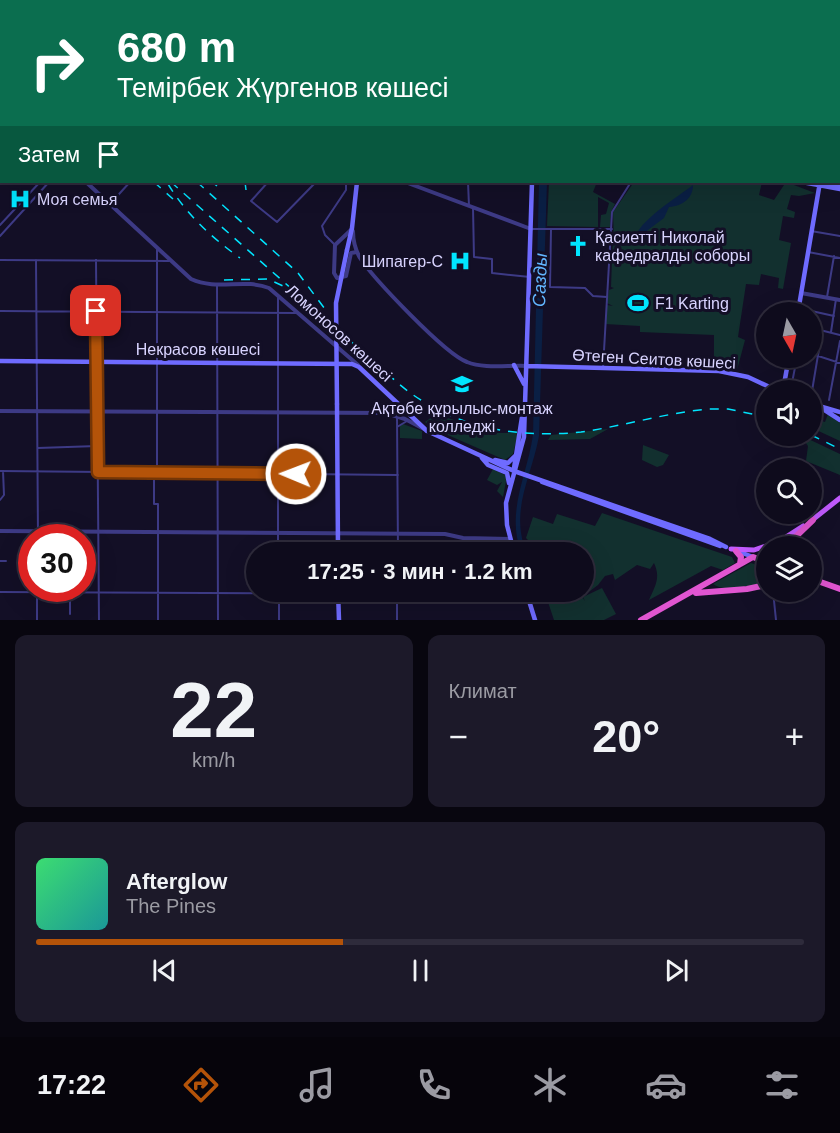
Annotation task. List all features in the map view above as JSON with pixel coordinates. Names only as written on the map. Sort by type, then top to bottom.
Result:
[{"type":"highway","points":[[793,536],[808,524]]},
{"type":"highway","points":[[731,549],[741,557],[740,564]]},
{"type":"highway","points":[[641,620],[753,557],[756,558]]},
{"type":"highway","points":[[708,583],[715,590]]},
{"type":"highway","points":[[822,583],[840,589]]},
{"type":"highway","points":[[683,596],[715,590],[756,587]]},
{"type":"main road","points":[[338,542],[336,303],[352,228],[357,183]]},
{"type":"main road","points":[[509,485],[523,444],[526,387],[530,366],[532,183]]},
{"type":"main road","points":[[799,302],[820,183],[840,187]]},
{"type":"main road","name":"Некрасов көшесі","points":[[0,361],[347,363],[359,367]]},
{"type":"main road","points":[[514,365],[526,387]]},
{"type":"main road","name":"Өтеген Сеитов көшесі","points":[[530,366],[731,373],[756,382]]},
{"type":"main road","name":"Ломоносов көшесі","points":[[359,367],[398,401],[426,430]]},
{"type":"main road","points":[[514,471],[525,399]]},
{"type":"main road","points":[[822,407],[840,412]]},
{"type":"main road","points":[[822,409],[840,420]]},
{"type":"main road","points":[[426,430],[514,471],[753,557],[756,555]]},
{"type":"main road","points":[[482,457],[506,463],[511,461],[517,453]]},
{"type":"main road","points":[[482,457],[488,465],[508,475],[506,516],[511,542]]},
{"type":"main road","points":[[822,513],[840,498]]},
{"type":"main road","points":[[731,549],[756,550]]},
{"type":"main road","points":[[338,602],[339,620]]},
{"type":"main road","points":[[530,602],[536,620]]},
{"type":"street","points":[[0,225],[39,183]]},
{"type":"street","points":[[1,234],[48,183]]},
{"type":"street","name":"Ломоносов көшесі","points":[[87,183],[191,279],[217,286],[262,285],[278,294],[359,367]]},
{"type":"street","points":[[110,204],[129,183]]},
{"type":"street","points":[[267,183],[251,201],[277,222],[315,183]]},
{"type":"street","points":[[335,245],[326,237],[322,225],[346,190],[346,183]]},
{"type":"street","points":[[413,183],[533,229],[612,230]]},
{"type":"street","points":[[468,183],[474,257],[492,259],[492,273],[530,277]]},
{"type":"street","points":[[603,368],[612,212],[630,183]]},
{"type":"street","points":[[352,228],[335,245],[334,273],[337,278],[346,276],[351,252],[357,253]]},
{"type":"street","points":[[352,228],[357,253],[387,291],[456,356],[472,364],[530,366]]},
{"type":"street","points":[[551,229],[550,287],[585,288],[593,296],[607,297]]},
{"type":"street","points":[[812,231],[840,236]]},
{"type":"street","points":[[335,245],[343,243],[347,250]]},
{"type":"street","points":[[157,246],[159,312],[154,504],[158,504],[158,620]]},
{"type":"street","points":[[808,252],[840,258]]},
{"type":"street","points":[[827,297],[834,256]]},
{"type":"street","points":[[0,260],[172,261]]},
{"type":"street","points":[[36,260],[38,524]]},
{"type":"street","points":[[96,261],[99,620]]},
{"type":"street","points":[[217,286],[218,620]]},
{"type":"street","points":[[801,292],[838,299],[831,332]]},
{"type":"street","points":[[278,294],[278,542]]},
{"type":"street","points":[[0,311],[300,313]]},
{"type":"street","points":[[822,314],[834,316]]},
{"type":"street","points":[[822,331],[840,335]]},
{"type":"street","points":[[829,400],[840,341]]},
{"type":"street","points":[[822,358],[840,363]]},
{"type":"street","points":[[398,401],[395,414],[398,542]]},
{"type":"street","points":[[0,411],[395,414],[426,430]]},
{"type":"street","points":[[397,427],[409,421]]},
{"type":"street","points":[[37,448],[97,446]]},
{"type":"street","points":[[0,500],[4,495],[2,471],[398,474]]},
{"type":"street","points":[[0,531],[18,531]]},
{"type":"street","points":[[98,532],[445,534],[492,540],[510,539]]},
{"type":"street","points":[[0,561],[6,561]]},
{"type":"street","points":[[0,592],[18,591]]},
{"type":"street","points":[[99,592],[246,592]]},
{"type":"street","points":[[37,602],[38,620]]},
{"type":"street","points":[[69,602],[70,614]]},
{"type":"street","points":[[279,602],[279,620]]},
{"type":"street","points":[[397,602],[398,620]]},
{"type":"street","points":[[774,602],[776,620]]},
{"type":"green space","points":[[549,183],[597,183],[593,192],[615,204],[611,212],[610,227],[600,227],[601,215],[606,214],[609,203],[598,197],[598,227],[547,226]]},
{"type":"green space","points":[[633,183],[762,183],[759,195],[774,200],[785,183],[815,193],[791,195],[787,209],[795,212],[794,218],[783,216],[779,240],[791,243],[783,289],[778,288],[779,278],[761,274],[759,285],[746,284],[738,337],[745,340],[737,370],[714,367],[714,335],[640,332],[640,326],[605,324],[607,305],[613,306],[607,303],[609,290],[614,288],[611,287],[612,260],[615,260],[612,259],[613,242],[616,242],[614,241],[613,212]]},
{"type":"green space","points":[[436,414],[493,433],[518,433],[513,454],[505,460],[434,429],[425,422]]},
{"type":"green space","points":[[828,414],[840,423],[840,441],[822,433],[822,421],[825,422]]},
{"type":"green space","points":[[403,424],[422,431],[422,439],[400,438],[400,426]]},
{"type":"green space","points":[[608,429],[590,439],[548,440],[551,435]]},
{"type":"green space","points":[[643,445],[669,455],[663,465],[657,467],[642,460]]},
{"type":"green space","points":[[822,445],[840,454],[840,475],[822,468],[822,458],[806,458],[808,446]]},
{"type":"green space","points":[[493,469],[507,476],[503,497],[497,491],[502,482],[497,485],[487,480]]},
{"type":"green space","points":[[602,513],[732,557],[735,563],[723,570],[711,566],[649,600],[656,582],[657,573],[654,563],[650,569],[637,565],[615,580],[613,574],[605,576],[594,588],[594,542],[547,542],[526,538],[533,517],[553,524],[557,514],[595,526]]},
{"type":"green space","points":[[751,563],[756,565],[756,585],[725,588],[713,584]]},
{"type":"green space","points":[[602,588],[616,614],[604,620],[554,620],[548,602],[594,602],[594,592]]},
{"type":"water","name":"Сазды","points":[[539,183],[547,183],[539,436],[523,494],[520,522],[524,542],[518,542],[517,508],[533,435]]},
{"type":"water","points":[[693,185],[693,190],[686,201],[669,207],[664,218],[636,239],[637,233],[649,218]]},
{"type":"railway","points":[[155,183],[173,199]]},
{"type":"railway","points":[[172,183],[399,384],[419,399],[462,420],[508,431],[556,434],[581,432],[708,409],[728,409],[756,415]]},
{"type":"railway","points":[[198,183],[298,273],[328,313]]},
{"type":"railway","points":[[213,183],[217,186]]},
{"type":"railway","points":[[245,183],[246,190]]},
{"type":"railway","points":[[168,184],[200,225],[240,258]]},
{"type":"railway","points":[[224,280],[268,279],[283,286]]},
{"type":"railway","points":[[822,440],[840,449]]},
{"type":"place","name":"Моя семья","points":[[20,199]]},
{"type":"place","name":"Қасиетті Николай кафедралды соборы","points":[[578,246]]},
{"type":"place","name":"Шипагер-С","points":[[460,261]]},
{"type":"place","name":"F1 Karting","points":[[638,303]]},
{"type":"place","name":"Ақтөбе құрылыс-монтаж колледжі","points":[[462,384]]},
{"type":"route","points":[[96,311],[98,472],[296,474]]}]
